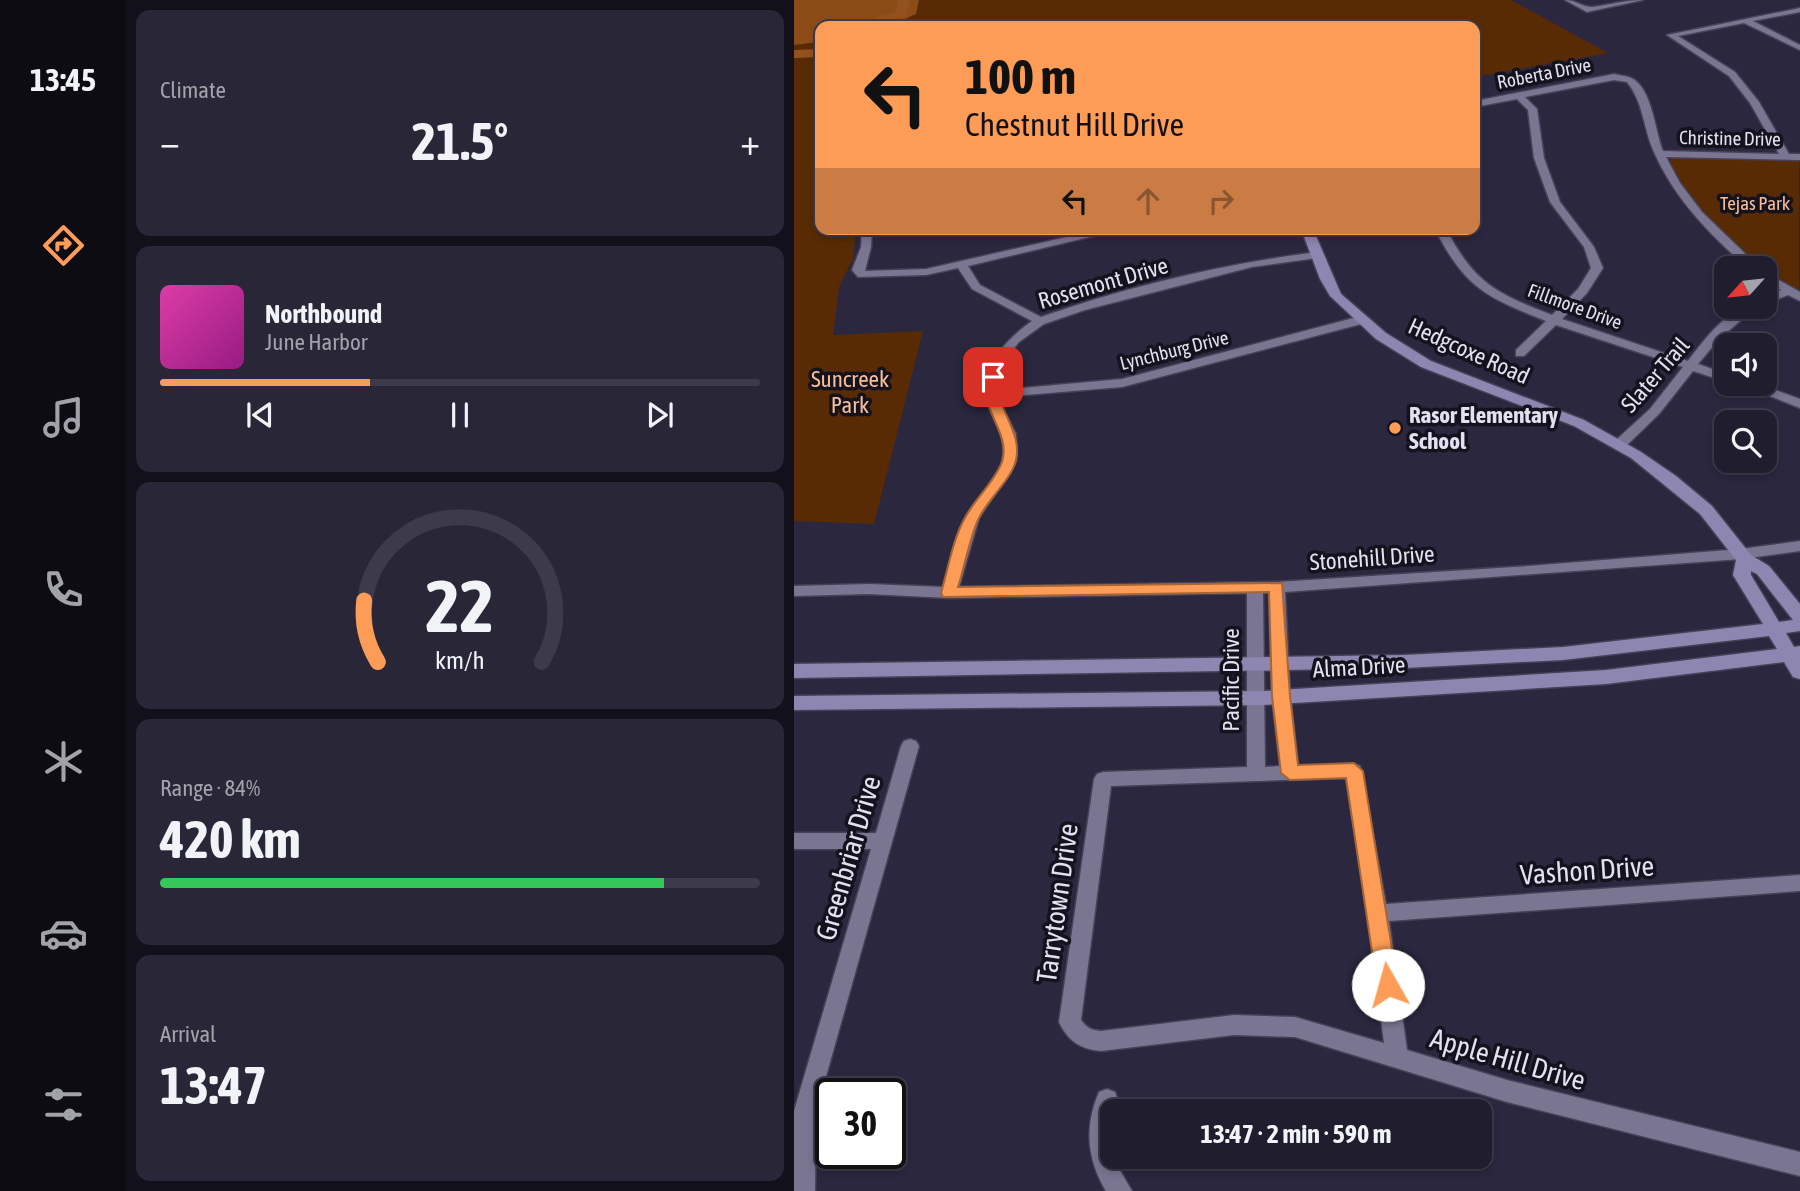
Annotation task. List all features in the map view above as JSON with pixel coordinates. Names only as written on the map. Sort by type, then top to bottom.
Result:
[{"type":"main road","name":"Hedgcoxe Road","points":[[1309,235],[1336,296],[1361,320],[1401,350],[1426,364],[1579,423],[1620,444],[1670,478],[1706,510],[1743,556],[1763,570],[1800,617]]},
{"type":"main road","name":"Hedgcoxe Road","points":[[1743,556],[1742,575],[1774,629],[1794,654],[1800,672]]},
{"type":"main road","name":"Alma Drive","points":[[794,671],[1256,666],[1505,657],[1800,625]]},
{"type":"main road","name":"Alma Drive","points":[[794,703],[1256,698],[1606,677],[1794,654]]},
{"type":"main road","points":[[1505,657],[1512,682]]},
{"type":"street","points":[[1569,0],[1587,9],[1639,0]]},
{"type":"street","points":[[1785,156],[1754,102],[1732,74],[1671,35],[1800,10]]},
{"type":"street","points":[[1744,20],[1800,48]]},
{"type":"street","name":"Roberta Drive","points":[[1480,103],[1621,77],[1636,86],[1647,106],[1660,154]]},
{"type":"street","points":[[1518,95],[1532,110],[1539,158],[1555,202],[1589,247],[1597,268],[1583,292],[1520,353]]},
{"type":"street","points":[[1660,154],[1684,197],[1743,256]]},
{"type":"street","name":"Christine Drive","points":[[1660,154],[1800,157]]},
{"type":"street","points":[[867,235],[866,247],[858,270],[862,275],[910,274],[962,265],[1092,235]]},
{"type":"street","name":"Fillmore Drive","points":[[1443,235],[1456,259],[1488,291],[1554,320],[1714,374]]},
{"type":"street","name":"Rosemont Drive","points":[[992,394],[993,377],[1007,348],[1040,321],[1081,307],[1252,264],[1317,255]]},
{"type":"street","points":[[962,265],[976,287],[1040,321]]},
{"type":"street","points":[[1778,284],[1794,295]]},
{"type":"street","name":"Slater Trail","points":[[1620,444],[1723,328],[1735,319]]},
{"type":"street","name":"Lynchburg Drive","points":[[992,394],[1122,383],[1361,320]]},
{"type":"street","points":[[949,593],[971,518],[1009,463],[1009,434],[992,394]]},
{"type":"street","points":[[1777,396],[1800,404]]},
{"type":"street","name":"Stonehill Drive","points":[[794,591],[869,589],[949,593],[1277,587],[1743,556],[1800,546]]},
{"type":"street","name":"Pacific Drive","points":[[1255,587],[1256,773]]},
{"type":"street","name":"Pacific Drive","points":[[1277,587],[1281,696],[1290,773]]},
{"type":"street","name":"Greenbriar Drive","points":[[803,1191],[805,1112],[910,746]]},
{"type":"street","points":[[1256,773],[1354,771],[1378,913],[1397,1058]]},
{"type":"street","name":"Tarrytown Drive","points":[[1076,1033],[1070,1022],[1103,779],[1256,773]]},
{"type":"street","points":[[794,841],[881,841]]},
{"type":"street","name":"Vashon Drive","points":[[1378,913],[1798,887]]},
{"type":"street","name":"Apple Hill Drive","points":[[1076,1033],[1085,1040],[1101,1041],[1234,1025],[1295,1027],[1521,1095],[1800,1164]]},
{"type":"street","points":[[1108,1169],[1121,1191]]},
{"type":"green space","points":[[919,0],[1511,0],[1608,53],[1480,76],[1480,21],[901,21],[916,14]]},
{"type":"green space","name":"Suncreek Park","points":[[815,43],[815,235],[855,235],[853,259],[839,287],[833,335],[923,331],[874,524],[794,521],[794,45]]},
{"type":"green space","name":"Tejas Park","points":[[1675,157],[1799,159],[1799,292],[1778,277],[1778,256],[1750,256],[1725,235],[1694,200],[1670,160]]},
{"type":"shaded area","points":[[794,0],[919,0],[916,14],[901,21],[815,21],[815,43],[794,45]]},
{"type":"waterway","points":[[872,21],[902,14],[904,0]]},
{"type":"waterway","points":[[794,54],[815,53]]},
{"type":"place","name":"Rasor Elementary School","points":[[1395,428]]},
{"type":"route","points":[[993,377],[991,387],[995,407],[1011,442],[1009,463],[971,518],[949,593],[1277,587],[1281,696],[1290,773],[1354,771],[1388,985]]}]
